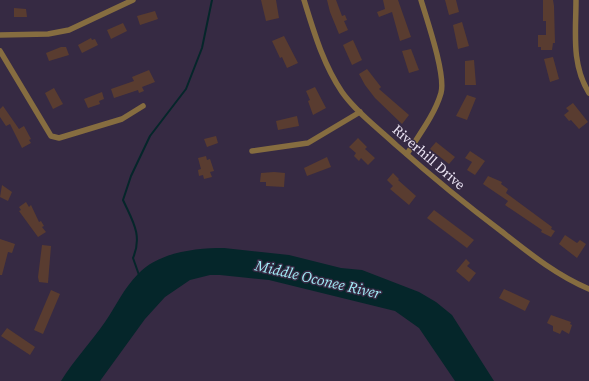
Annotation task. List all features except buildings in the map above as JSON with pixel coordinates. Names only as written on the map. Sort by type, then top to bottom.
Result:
[{"type":"street","points":[[0,35],[48,34],[69,30],[133,0]]},
{"type":"street","name":"Riverhill Drive","points":[[304,0],[316,40],[330,72],[343,93],[360,112],[453,194],[527,252],[566,280],[589,289]]},
{"type":"street","points":[[407,154],[434,109],[442,92],[440,68],[421,0]]},
{"type":"street","points":[[576,0],[574,33],[576,56],[579,73],[589,93]]},
{"type":"street","points":[[0,51],[51,136],[59,138],[122,119],[143,106]]},
{"type":"street","points":[[252,151],[308,143],[360,112]]},
{"type":"water","name":"Middle Oconee River","points":[[224,248],[289,255],[341,268],[362,270],[419,292],[436,302],[452,315],[494,381],[455,381],[419,328],[395,311],[269,280],[210,275],[190,280],[165,297],[145,319],[100,381],[61,381],[105,322],[128,285],[138,274],[156,261],[167,256],[190,250]]},
{"type":"waterway","points":[[139,275],[133,258],[136,250],[137,235],[133,221],[123,200],[131,176],[150,136],[186,89],[202,48],[212,0]]}]
